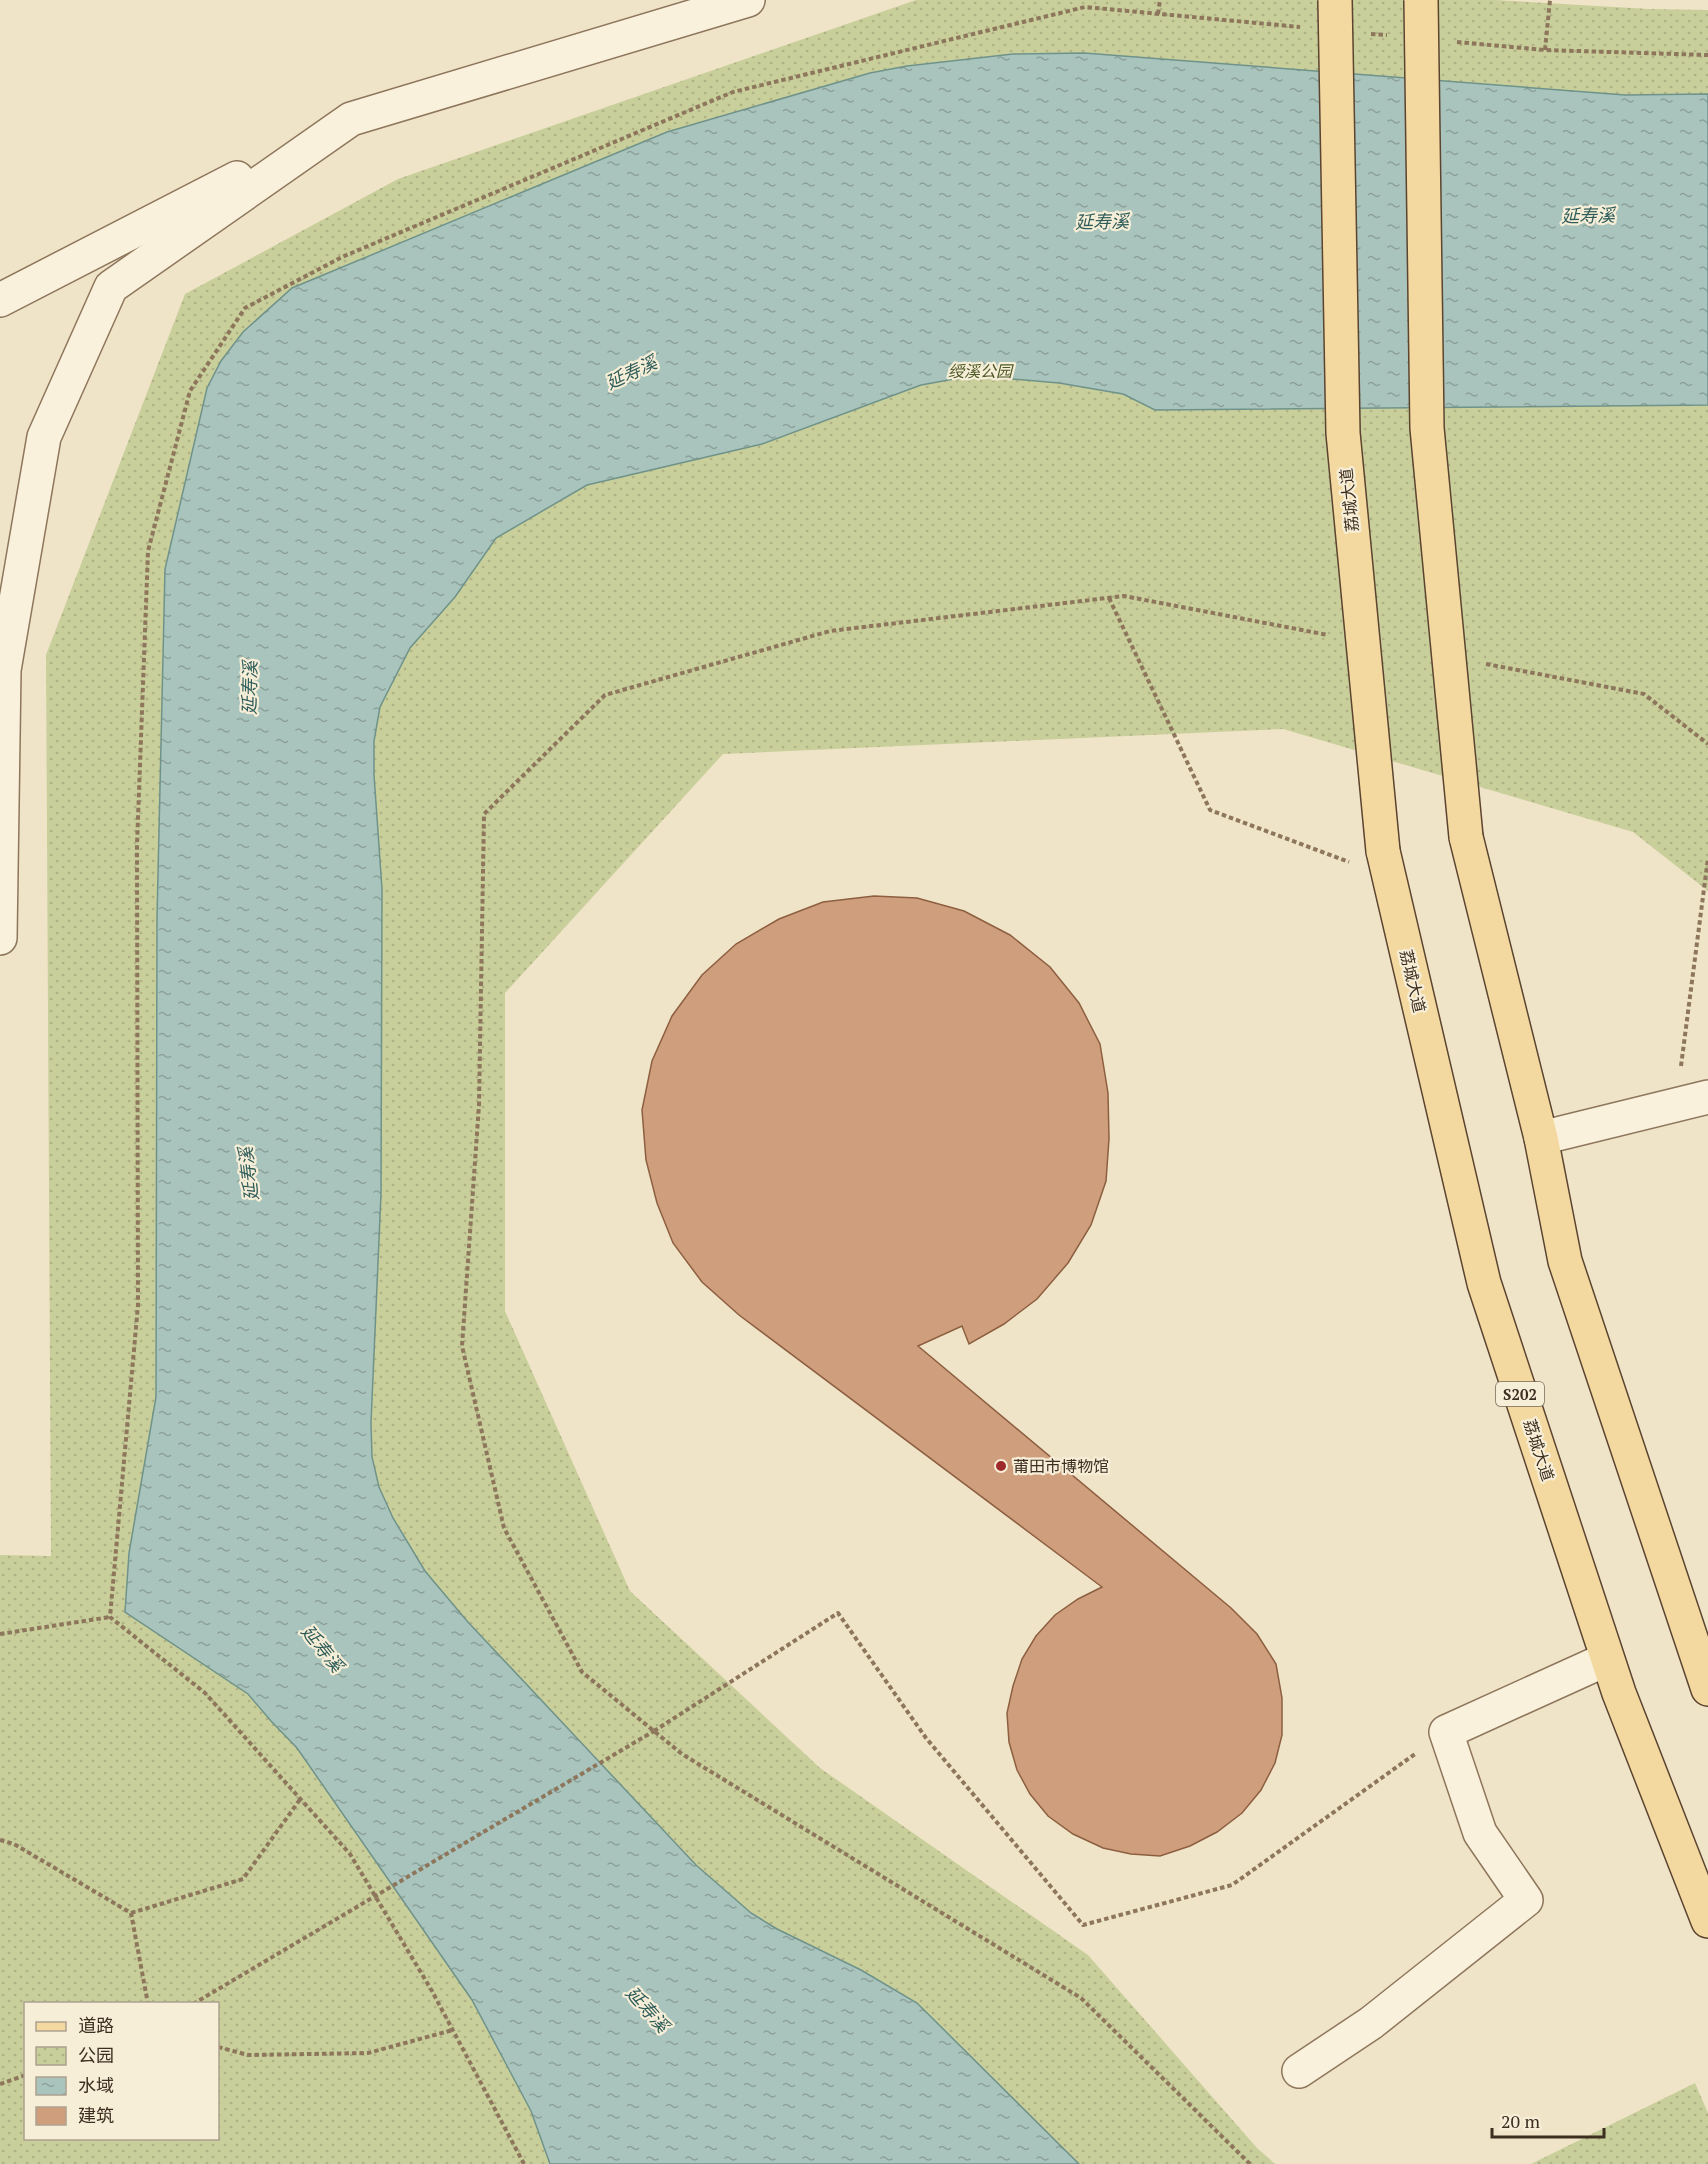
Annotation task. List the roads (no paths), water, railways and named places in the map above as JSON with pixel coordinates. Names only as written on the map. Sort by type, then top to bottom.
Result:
[{"type":"main road","name":"荔城大道","points":[[1335,0],[1342,433],[1386,864],[1484,1283],[1607,1659],[1708,1921]]},
{"type":"main road","points":[[1421,0],[1427,428],[1467,837],[1541,1138],[1565,1260],[1708,1689]]},
{"type":"street","points":[[0,300],[351,119],[748,0]]},
{"type":"street","points":[[0,938],[3,670],[44,437],[111,287],[351,119]]},
{"type":"street","points":[[1541,1138],[1708,1097]]},
{"type":"street","points":[[1299,2071],[1371,2023],[1526,1900],[1480,1833],[1446,1732],[1607,1659]]},
{"type":"water","name":"延寿溪","points":[[1084,53],[1625,95],[1708,94],[1708,405],[1155,410],[1123,394],[1059,383],[988,377],[954,379],[921,385],[762,444],[587,485],[496,538],[455,597],[410,648],[380,707],[374,741],[374,775],[382,889],[381,1194],[371,1423],[372,1457],[379,1487],[393,1518],[425,1571],[467,1621],[696,1865],[751,1913],[777,1929],[861,1970],[917,2003],[1079,2164],[550,2164],[531,2111],[472,2000],[297,1748],[248,1694],[125,1612],[129,1553],[156,1397],[157,918],[165,569],[207,388],[221,361],[243,332],[292,288],[667,132],[870,73],[907,66],[1013,54]]},
{"type":"place","name":"莆田市博物馆","points":[[1001,1466]]},
{"type":"park label","name":"绶溪公园","points":[[980,371]]}]
